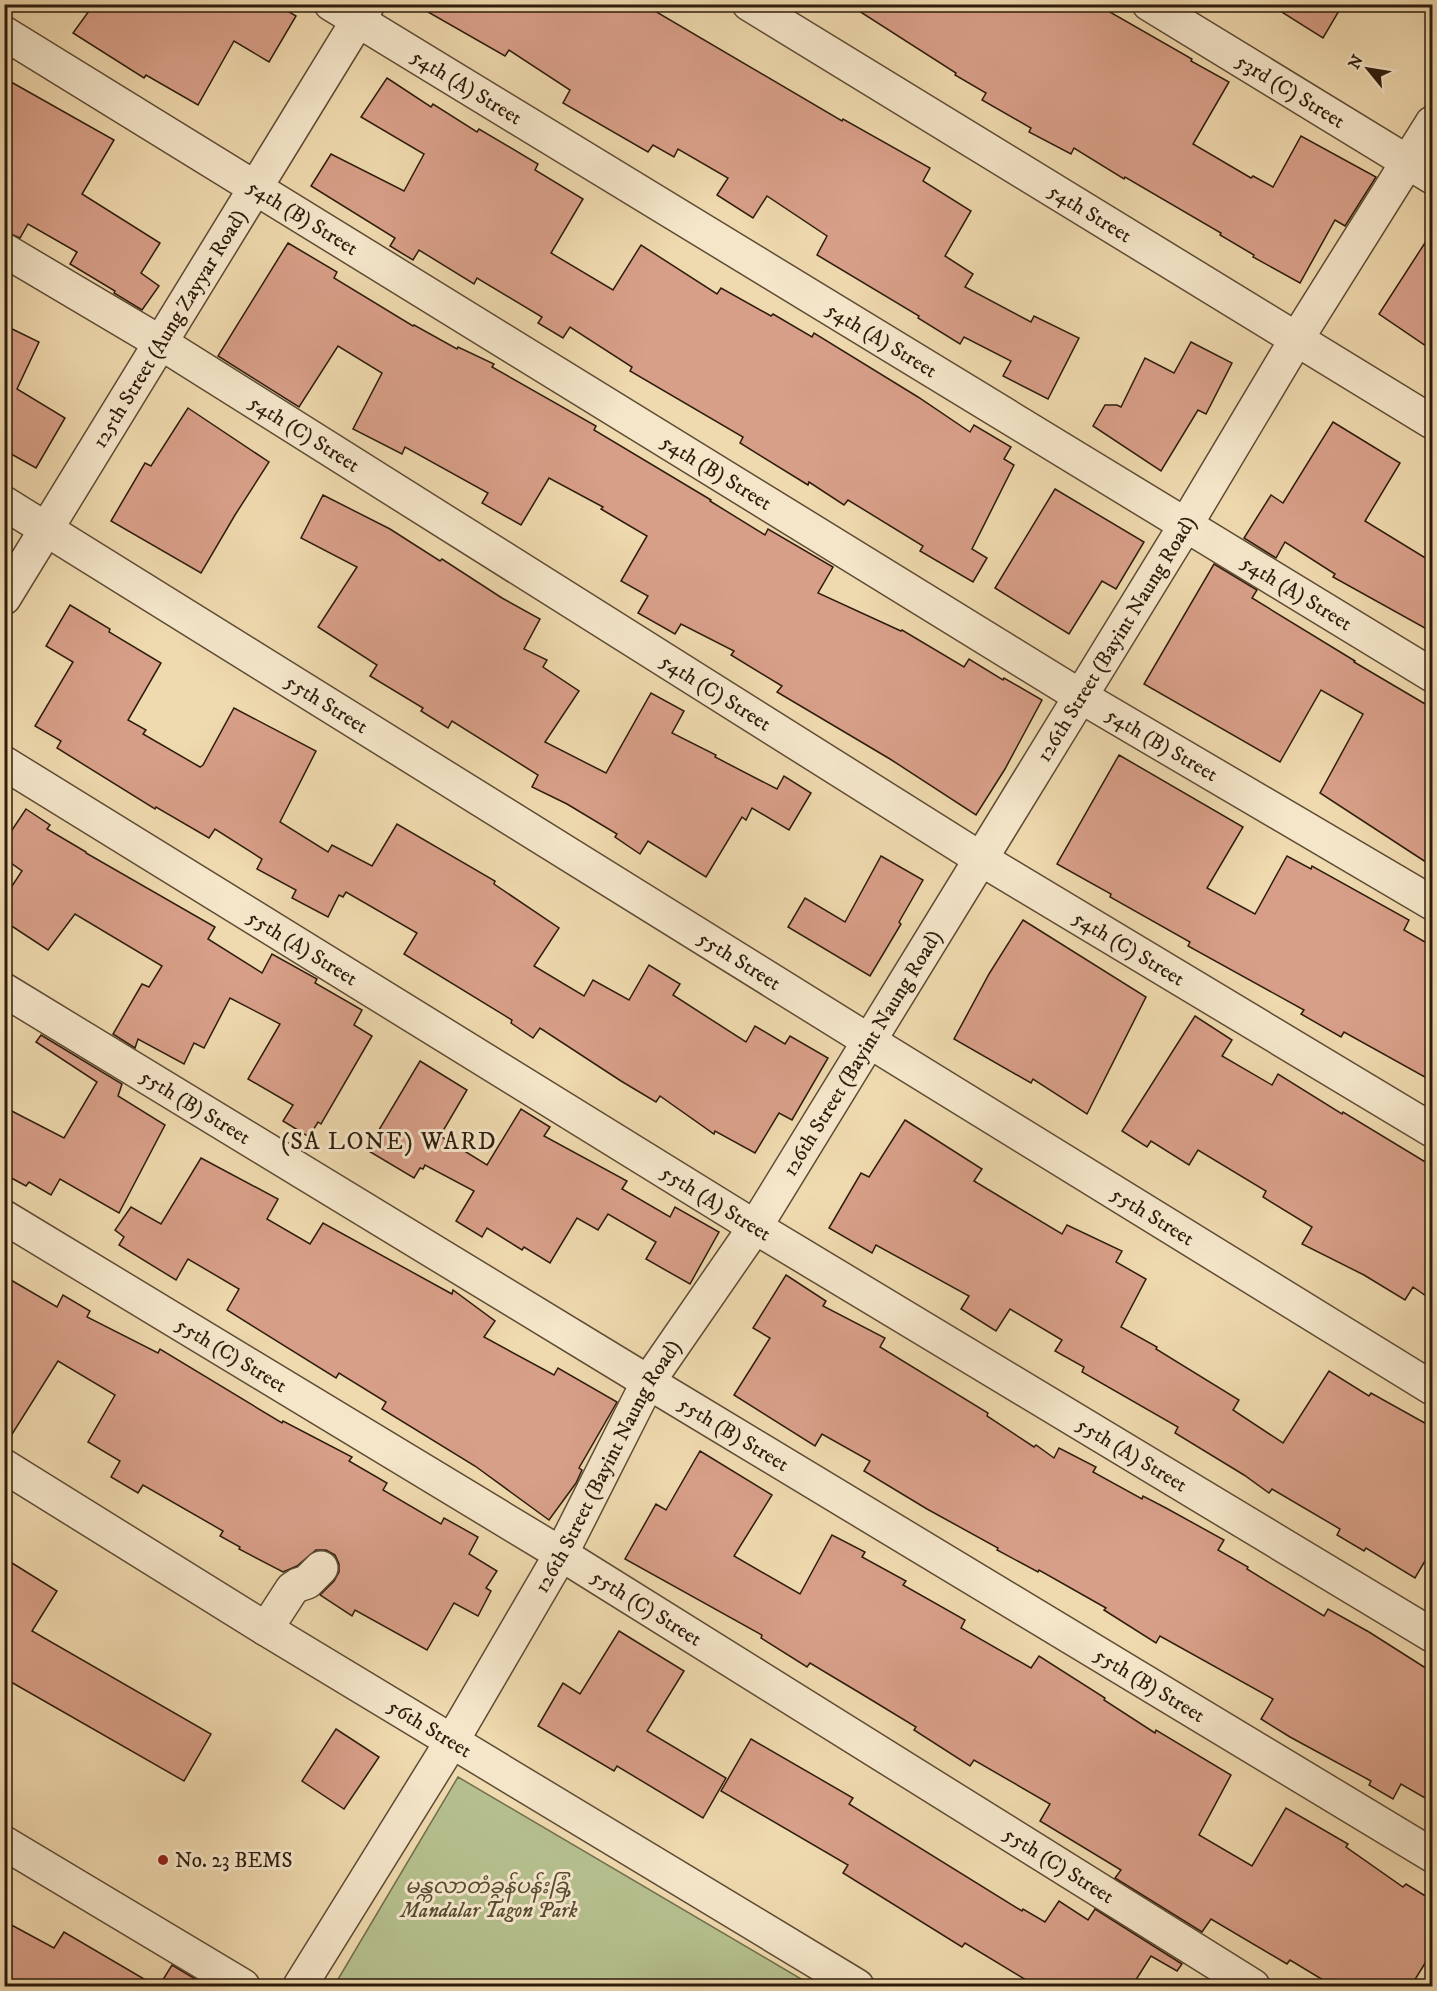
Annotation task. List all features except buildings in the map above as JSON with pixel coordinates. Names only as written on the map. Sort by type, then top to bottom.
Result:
[{"type":"street","name":"54th (A) Street","points":[[331,4],[363,13],[1185,526],[1432,675]]},
{"type":"street","name":"54th Street","points":[[749,4],[1432,422]]},
{"type":"street","name":"53rd (C) Street","points":[[1149,4],[1421,169]]},
{"type":"street","name":"125th Street (Aung Zayyar Road)","points":[[4,598],[363,13]]},
{"type":"street","name":"54th (B) Street","points":[[4,33],[1080,696],[1432,903]]},
{"type":"street","name":"126th Street (Bayint Naung Road)","points":[[300,1986],[452,1741],[561,1554],[648,1382],[755,1227],[1185,526],[1296,340],[1421,169],[1432,123]]},
{"type":"street","name":"54th (C) Street","points":[[4,250],[161,343],[981,859],[1432,1130]]},
{"type":"street","name":"55th Street","points":[[4,503],[1432,1388]]},
{"type":"street","name":"55th (A) Street","points":[[4,763],[755,1227],[1432,1635]]},
{"type":"street","name":"55th (B) Street","points":[[4,990],[1432,1855]]},
{"type":"street","name":"55th (C) Street","points":[[4,1217],[561,1554],[1253,1986]]},
{"type":"street","name":"56th Street","points":[[4,1466],[266,1629],[857,1986]]},
{"type":"street","points":[[266,1629],[292,1589],[298,1584],[307,1582],[321,1568]]},
{"type":"street","points":[[4,1844],[243,1986]]},
{"type":"green space","name":"မန္တလာတံခွန်ပန်းခြံ, Mandalar Tagon Park","points":[[458,1777],[813,1986],[334,1986]]},
{"type":"place","name":"No. 23 BEMS","points":[[163,1860]]},
{"type":"district","name":"(SA LONE) WARD","points":[[389,1141]]}]
